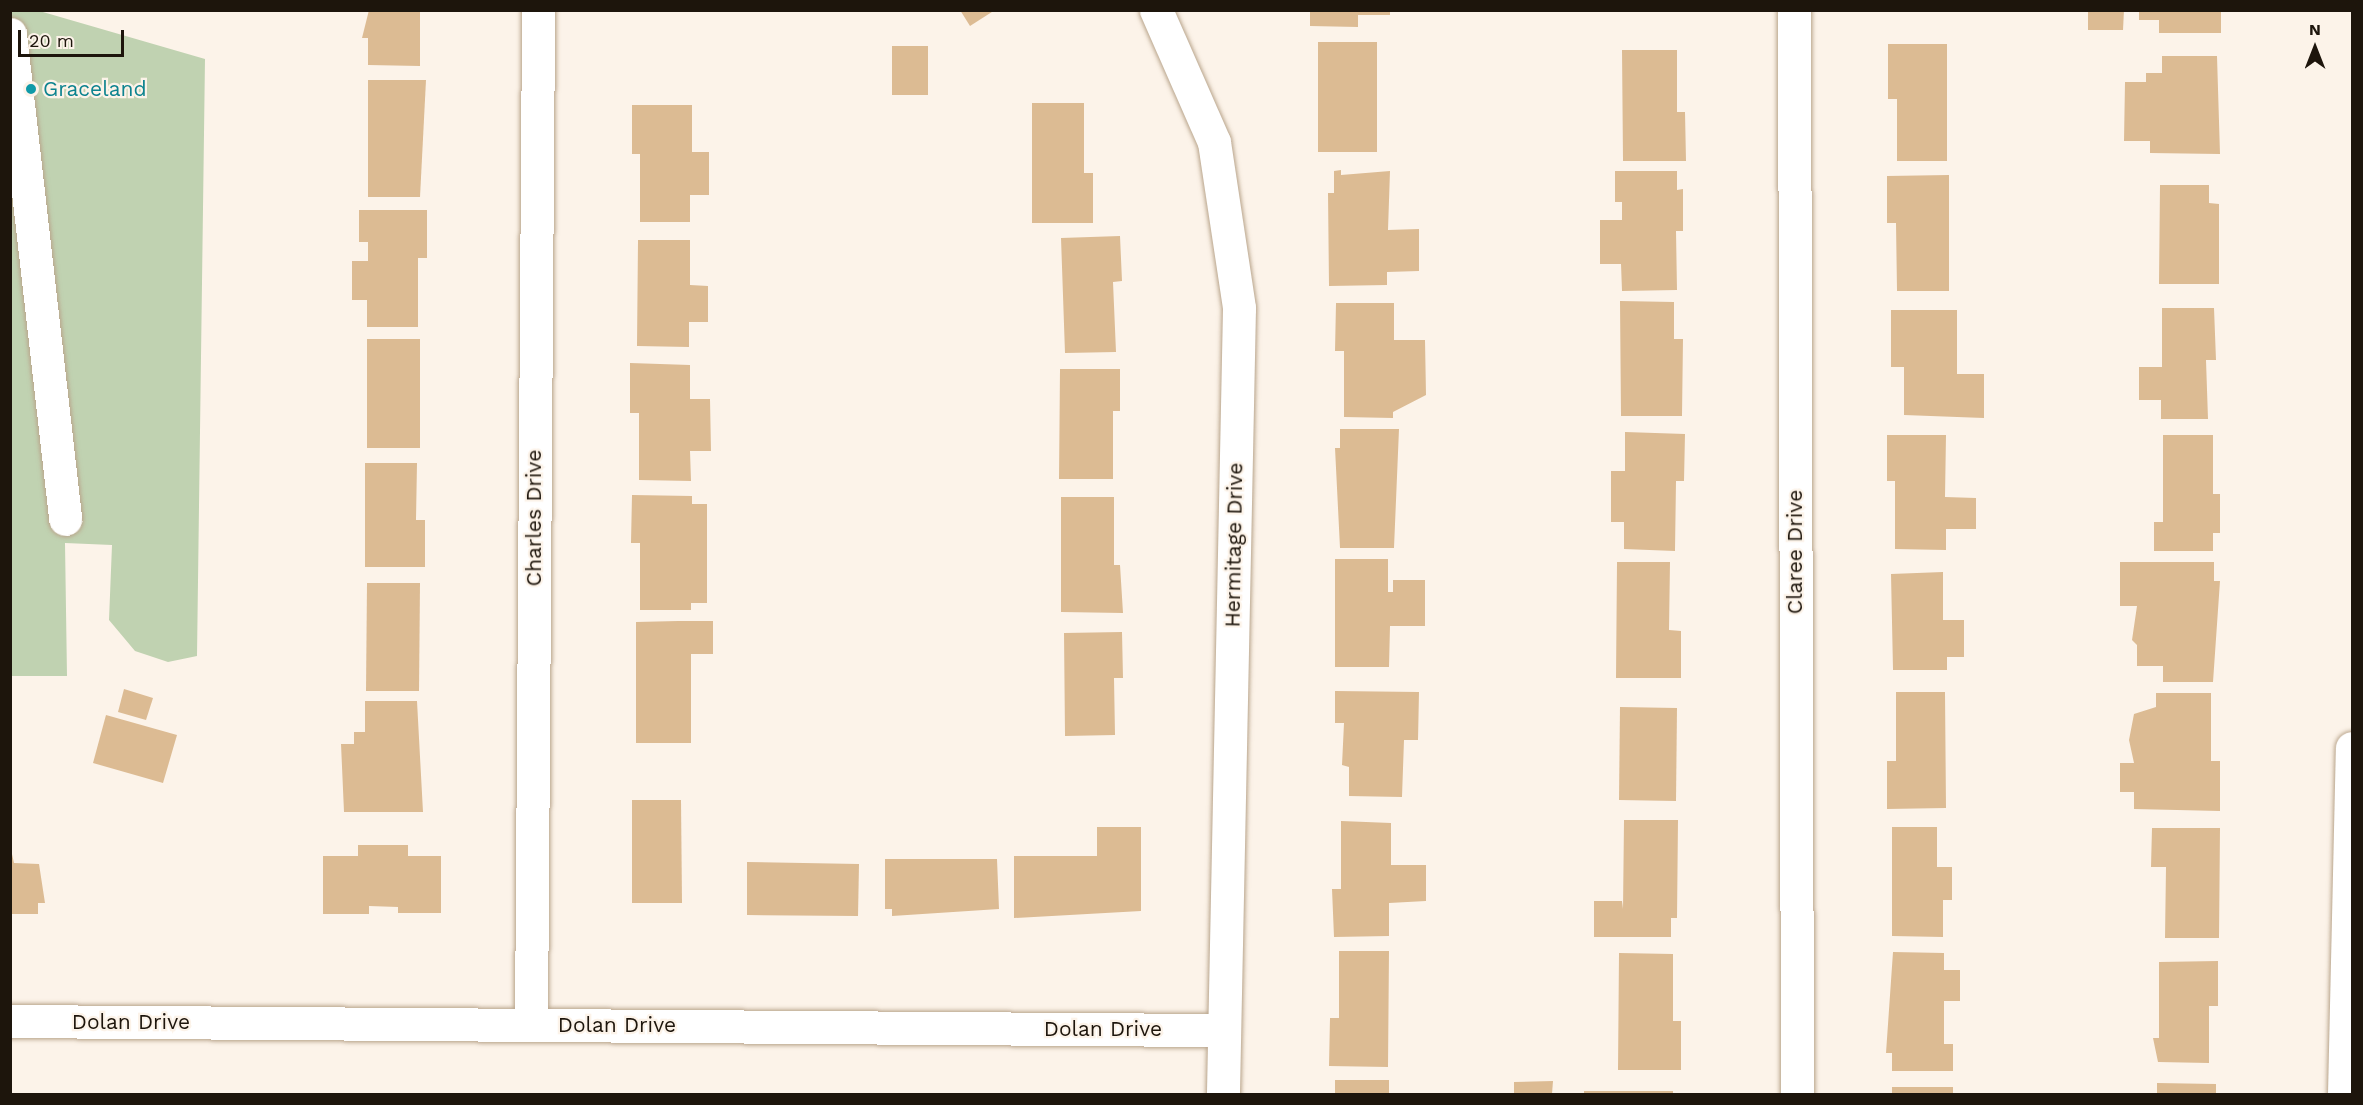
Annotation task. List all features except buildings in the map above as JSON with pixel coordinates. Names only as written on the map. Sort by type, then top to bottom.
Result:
[{"type":"street","name":"Charles Drive","points":[[531,1025],[538,10]]},
{"type":"street","name":"Hermitage Drive","points":[[1156,10],[1214,142],[1239,308],[1223,1095]]},
{"type":"street","name":"Claree Drive","points":[[1794,10],[1797,1095]]},
{"type":"street","points":[[10,34],[65,519]]},
{"type":"street","points":[[2344,1095],[2352,748]]},
{"type":"street","name":"Dolan Drive","points":[[10,1021],[1223,1030]]},
{"type":"green space","points":[[36,10],[205,59],[197,656],[168,662],[135,651],[109,620],[112,545],[65,543],[67,676],[11,676],[10,11]]},
{"type":"place","name":"Graceland","points":[[31,89]]}]
